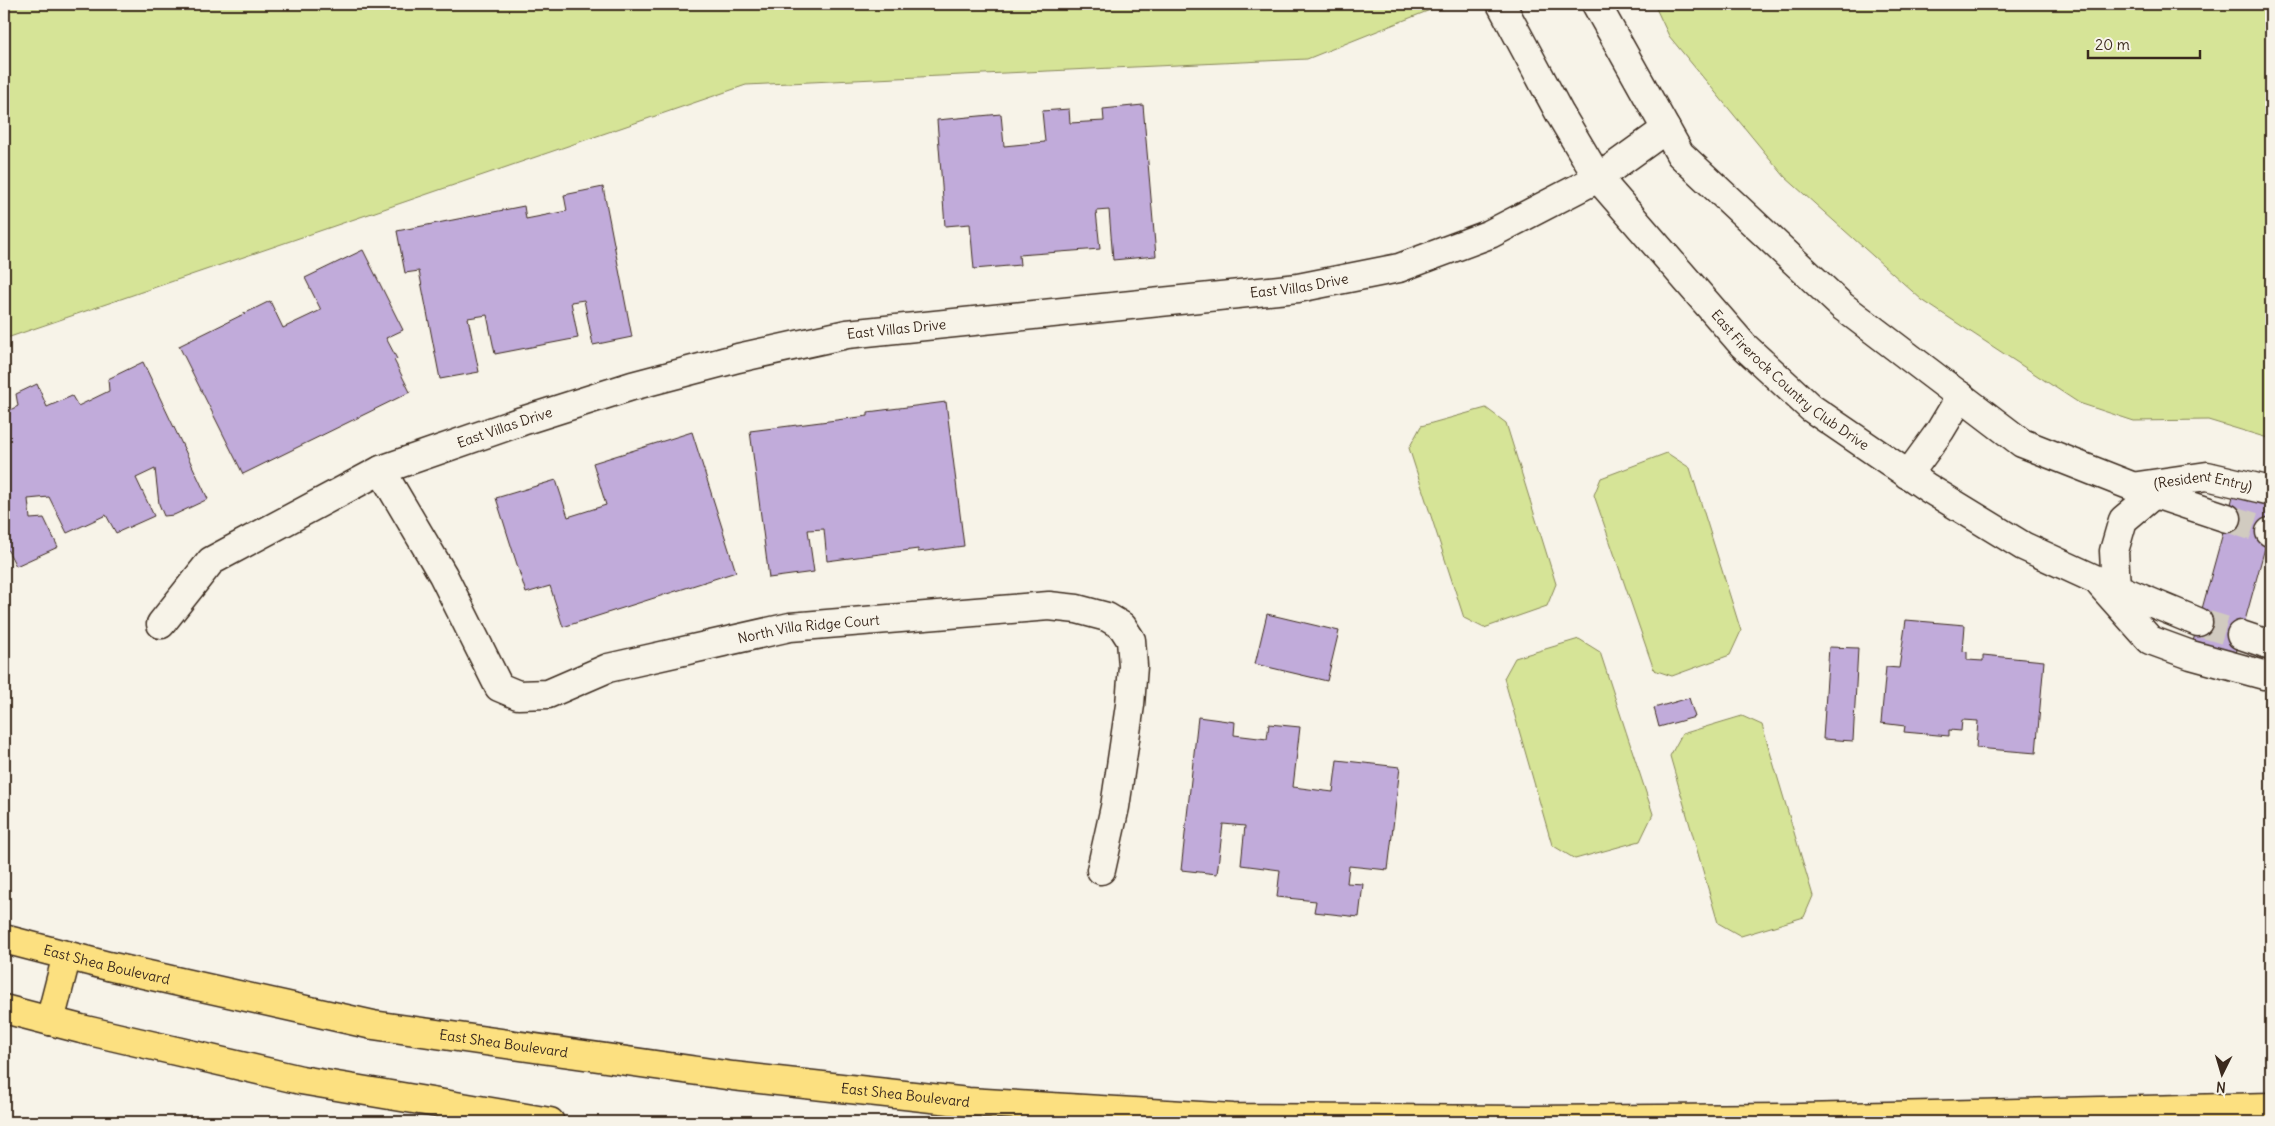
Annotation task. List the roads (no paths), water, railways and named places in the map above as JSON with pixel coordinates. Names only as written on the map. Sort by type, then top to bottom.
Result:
[{"type":"main road","name":"East Shea Boulevard","points":[[4,939],[373,1025],[733,1076],[968,1102],[1233,1118],[1520,1120],[1800,1118],[2271,1106]]},
{"type":"main road","points":[[50,1021],[67,955]]},
{"type":"main road","points":[[4,1009],[302,1080],[550,1122]]},
{"type":"street","name":"East Firerock Country Club Drive","points":[[1502,4],[1560,114],[1598,178],[1743,345],[1811,408],[1908,475],[2023,546],[2106,584],[2198,622]]},
{"type":"street","points":[[1596,4],[1680,154],[1842,306],[2022,444],[2144,490],[2227,518]]},
{"type":"street","name":"East Villas Drive","points":[[161,624],[211,560],[381,470],[632,386],[738,358],[847,334],[1298,288],[1399,268],[1490,234],[1598,178],[1666,129]]},
{"type":"street","points":[[1908,475],[1940,431],[1961,396]]},
{"type":"street","name":"North Villa Ridge Court","points":[[381,470],[443,575],[499,687],[518,695],[548,694],[608,668],[790,627],[1050,606],[1077,609],[1107,617],[1122,626],[1130,640],[1133,666],[1115,807],[1101,870]]},
{"type":"street","name":"(Resident Entry)","points":[[2144,490],[2207,476],[2271,491]]},
{"type":"street","points":[[2144,490],[2123,520],[2106,584],[2150,640],[2190,655],[2264,675],[2271,675]]},
{"type":"street","points":[[2241,635],[2271,645]]},
{"type":"tunnel","points":[[2227,518],[2270,532]]},
{"type":"tunnel","points":[[2198,622],[2241,635]]}]
